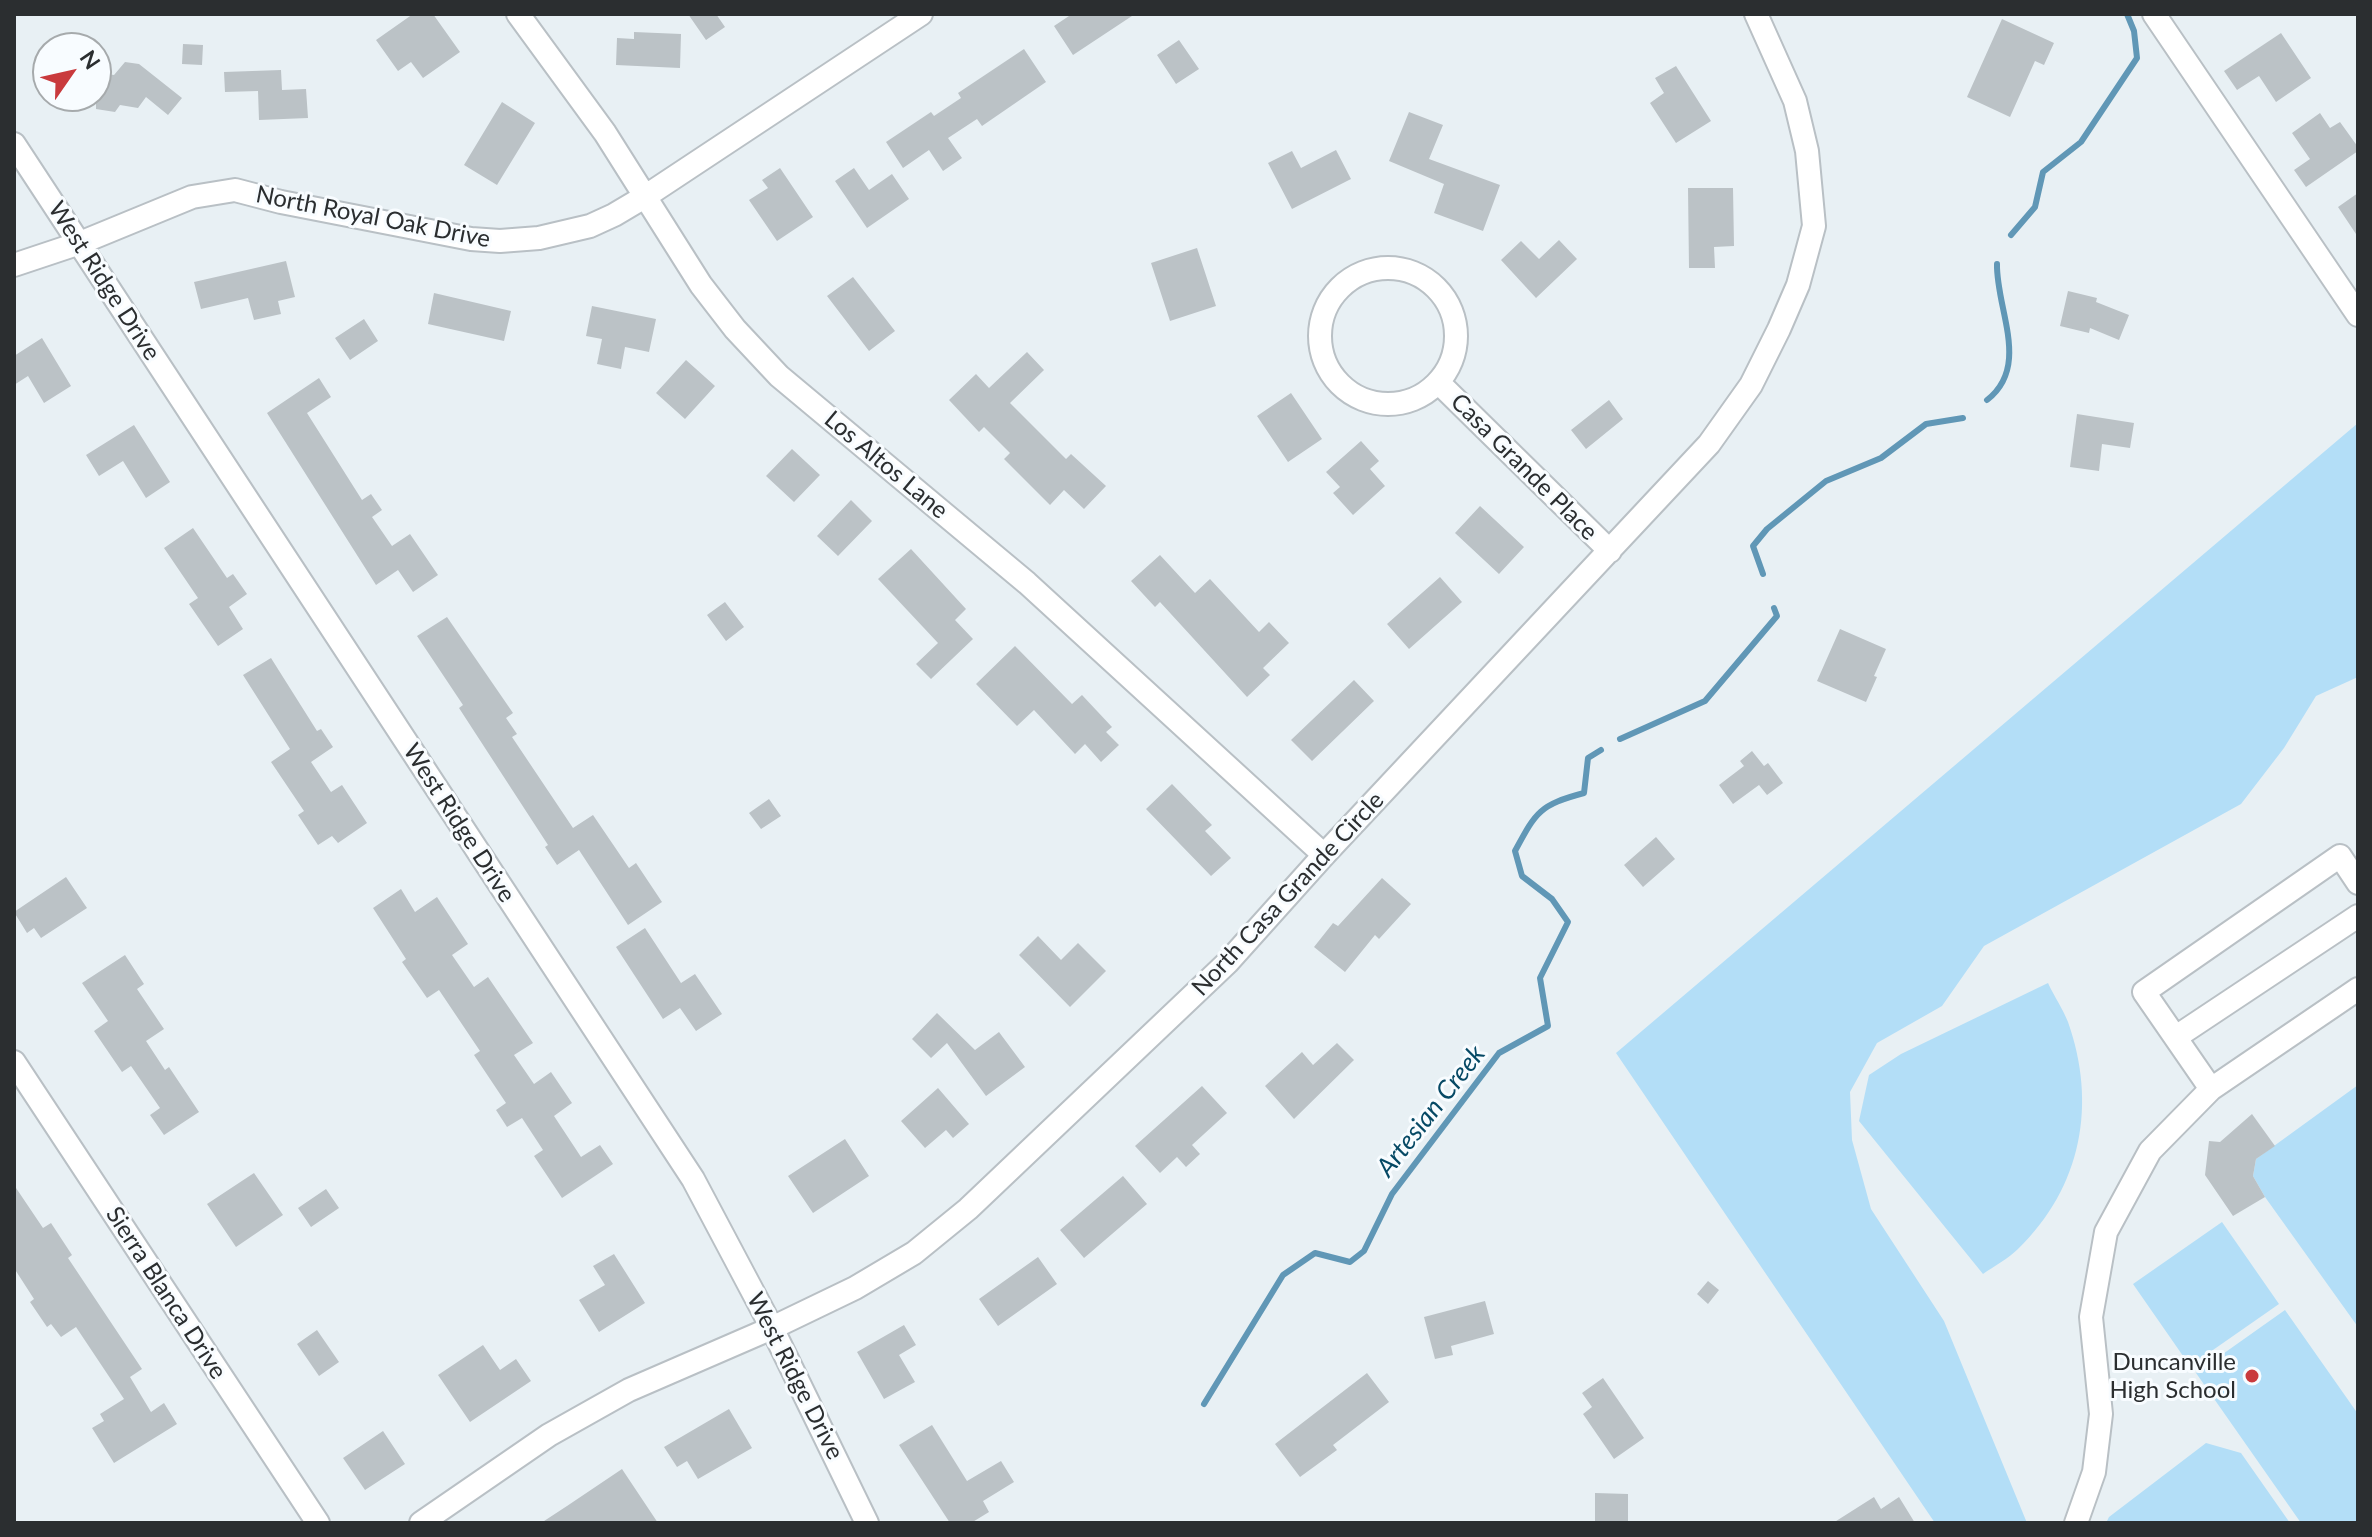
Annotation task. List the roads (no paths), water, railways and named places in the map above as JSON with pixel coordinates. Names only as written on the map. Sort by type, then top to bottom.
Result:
[{"type":"street","name":"Los Altos Lane","points":[[518,14],[605,133],[701,285],[735,329],[779,376],[1027,583],[1324,855]]},
{"type":"street","name":"North Royal Oak Drive","points":[[14,265],[80,243],[192,197],[235,190],[471,239],[500,241],[539,238],[590,226],[646,196],[921,14]]},
{"type":"street","name":"North Casa Grande Circle","points":[[421,1523],[549,1435],[629,1390],[855,1288],[914,1253],[968,1209],[1228,962],[1324,855],[1709,444],[1751,385],[1779,329],[1798,285],[1814,226],[1812,187],[1795,101],[1756,14]]},
{"type":"street","points":[[2154,14],[2358,315]]},
{"type":"street","name":"West Ridge Drive","points":[[14,144],[693,1179],[772,1328],[867,1523]]},
{"type":"street","name":"Casa Grande Place","points":[[1395,268],[1416,273],[1434,285],[1448,302],[1455,322],[1457,344],[1451,365],[1439,383],[1420,397],[1398,404],[1374,403],[1352,394],[1335,379],[1324,358],[1320,335],[1324,311],[1336,291],[1353,277],[1373,269],[1395,268]]},
{"type":"street","name":"Casa Grande Place","points":[[1439,383],[1610,551]]},
{"type":"street","points":[[2211,1089],[2144,992],[2340,856],[2358,883]]},
{"type":"street","points":[[2176,1037],[2358,916]]},
{"type":"street","points":[[2076,1523],[2094,1472],[2101,1414],[2091,1317],[2106,1232],[2150,1151],[2211,1089],[2358,989]]},
{"type":"street","name":"Sierra Blanca Drive","points":[[14,1062],[318,1523]]},
{"type":"waterway","name":"Artesian Creek","points":[[2011,235],[2035,207],[2043,172],[2081,142],[2137,58],[2134,31],[2127,14]]},
{"type":"waterway","name":"Artesian Creek","points":[[1987,400],[2000,386],[2007,371],[2009,354],[1997,264]]},
{"type":"waterway","name":"Artesian Creek","points":[[1763,574],[1753,546],[1767,529],[1826,481],[1881,458],[1926,424],[1963,418]]},
{"type":"waterway","name":"Artesian Creek","points":[[1620,739],[1705,701],[1777,616],[1774,608]]},
{"type":"waterway","name":"Artesian Creek","points":[[1204,1404],[1283,1275],[1315,1253],[1350,1262],[1364,1251],[1392,1194],[1499,1053],[1548,1026],[1540,978],[1568,922],[1552,899],[1522,876],[1515,851],[1540,812],[1557,802],[1584,793],[1588,758],[1601,750]]},
{"type":"place","name":"Duncanville High School","points":[[2252,1376]]}]
